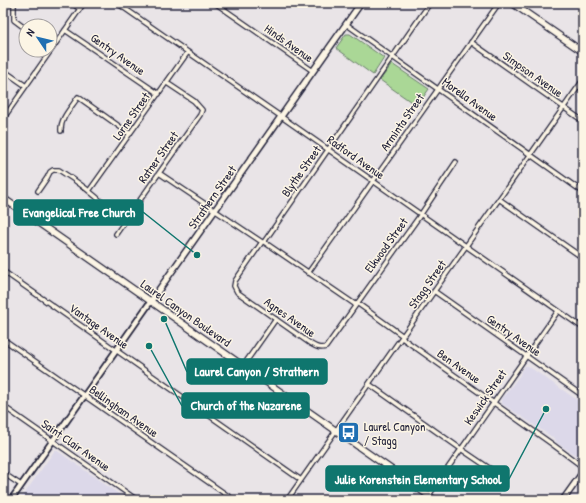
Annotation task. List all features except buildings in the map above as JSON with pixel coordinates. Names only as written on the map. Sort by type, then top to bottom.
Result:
[{"type":"main road","name":"Strathern Street","points":[[151,302],[360,3]]},
{"type":"main road","points":[[512,3],[583,52]]},
{"type":"main road","name":"Laurel Canyon Boulevard","points":[[3,198],[436,500]]},
{"type":"main road","points":[[563,500],[583,472]]},
{"type":"street","points":[[14,3],[14,20],[18,23]]},
{"type":"street","points":[[72,3],[80,9]]},
{"type":"street","points":[[58,40],[84,3]]},
{"type":"street","name":"Radford Avenue","points":[[117,3],[583,328]]},
{"type":"street","name":"Hinds Avenue","points":[[216,3],[313,71]]},
{"type":"street","name":"Blythe Street","points":[[237,292],[234,286],[235,281],[430,3]]},
{"type":"street","name":"Arminta Street","points":[[308,273],[499,3]]},
{"type":"street","name":"Morella Avenue","points":[[346,24],[583,192]]},
{"type":"street","name":"Gentry Avenue","points":[[66,30],[159,94]]},
{"type":"street","name":"Simpson Avenue","points":[[471,42],[583,121]]},
{"type":"street","name":"Lorne Street","points":[[89,191],[188,52]]},
{"type":"street","points":[[3,119],[45,58]]},
{"type":"street","points":[[3,70],[26,86]]},
{"type":"street","name":"Stagg Street","points":[[287,500],[583,80]]},
{"type":"street","name":"Ratner Street","points":[[116,234],[200,115],[202,110],[194,102],[166,83]]},
{"type":"street","points":[[62,131],[62,121],[78,97],[130,134]]},
{"type":"street","name":"Elkwood Street","points":[[331,340],[421,214],[456,162]]},
{"type":"street","points":[[38,191],[50,172],[53,170],[59,170],[97,197],[106,206]]},
{"type":"street","name":"Ben Avenue","points":[[159,173],[356,304],[583,467]]},
{"type":"street","points":[[498,199],[583,258]]},
{"type":"street","name":"Vantage Avenue","points":[[3,271],[301,480]]},
{"type":"street","name":"Gentry Avenue","points":[[434,291],[583,396]]},
{"type":"street","name":"Agnes Avenue","points":[[237,292],[317,348],[326,347],[331,340]]},
{"type":"street","name":"Strathern Street","points":[[11,500],[151,302]]},
{"type":"street","name":"Keswick Street","points":[[429,496],[558,310]]},
{"type":"street","points":[[244,366],[276,319]]},
{"type":"street","name":"Bellingham Avenue","points":[[3,339],[234,500]]},
{"type":"street","points":[[369,384],[492,470]]},
{"type":"street","name":"Saint Clair Avenue","points":[[3,406],[137,500]]},
{"type":"street","points":[[3,473],[21,485]]},
{"type":"street","points":[[124,500],[128,494]]},
{"type":"shaded area","points":[[525,366],[528,366],[583,404],[583,457],[580,458],[557,443],[555,439],[501,403],[501,400]]},
{"type":"shaded area","points":[[55,450],[120,495],[118,500],[20,500]]},
{"type":"green space","points":[[346,34],[350,34],[384,58],[373,75],[336,48]]},
{"type":"green space","points":[[392,64],[429,89],[417,106],[380,80]]},
{"type":"place","name":"Evangelical Free Church","points":[[197,255]]},
{"type":"place","name":"Laurel Canyon / Strathern","points":[[164,319]]},
{"type":"place","name":"Church of the Nazarene","points":[[149,346]]},
{"type":"place","name":"Julie Korenstein Elementary School","points":[[546,409]]},
{"type":"place","name":"Laurel Canyon / Stagg","points":[[349,433]]}]
